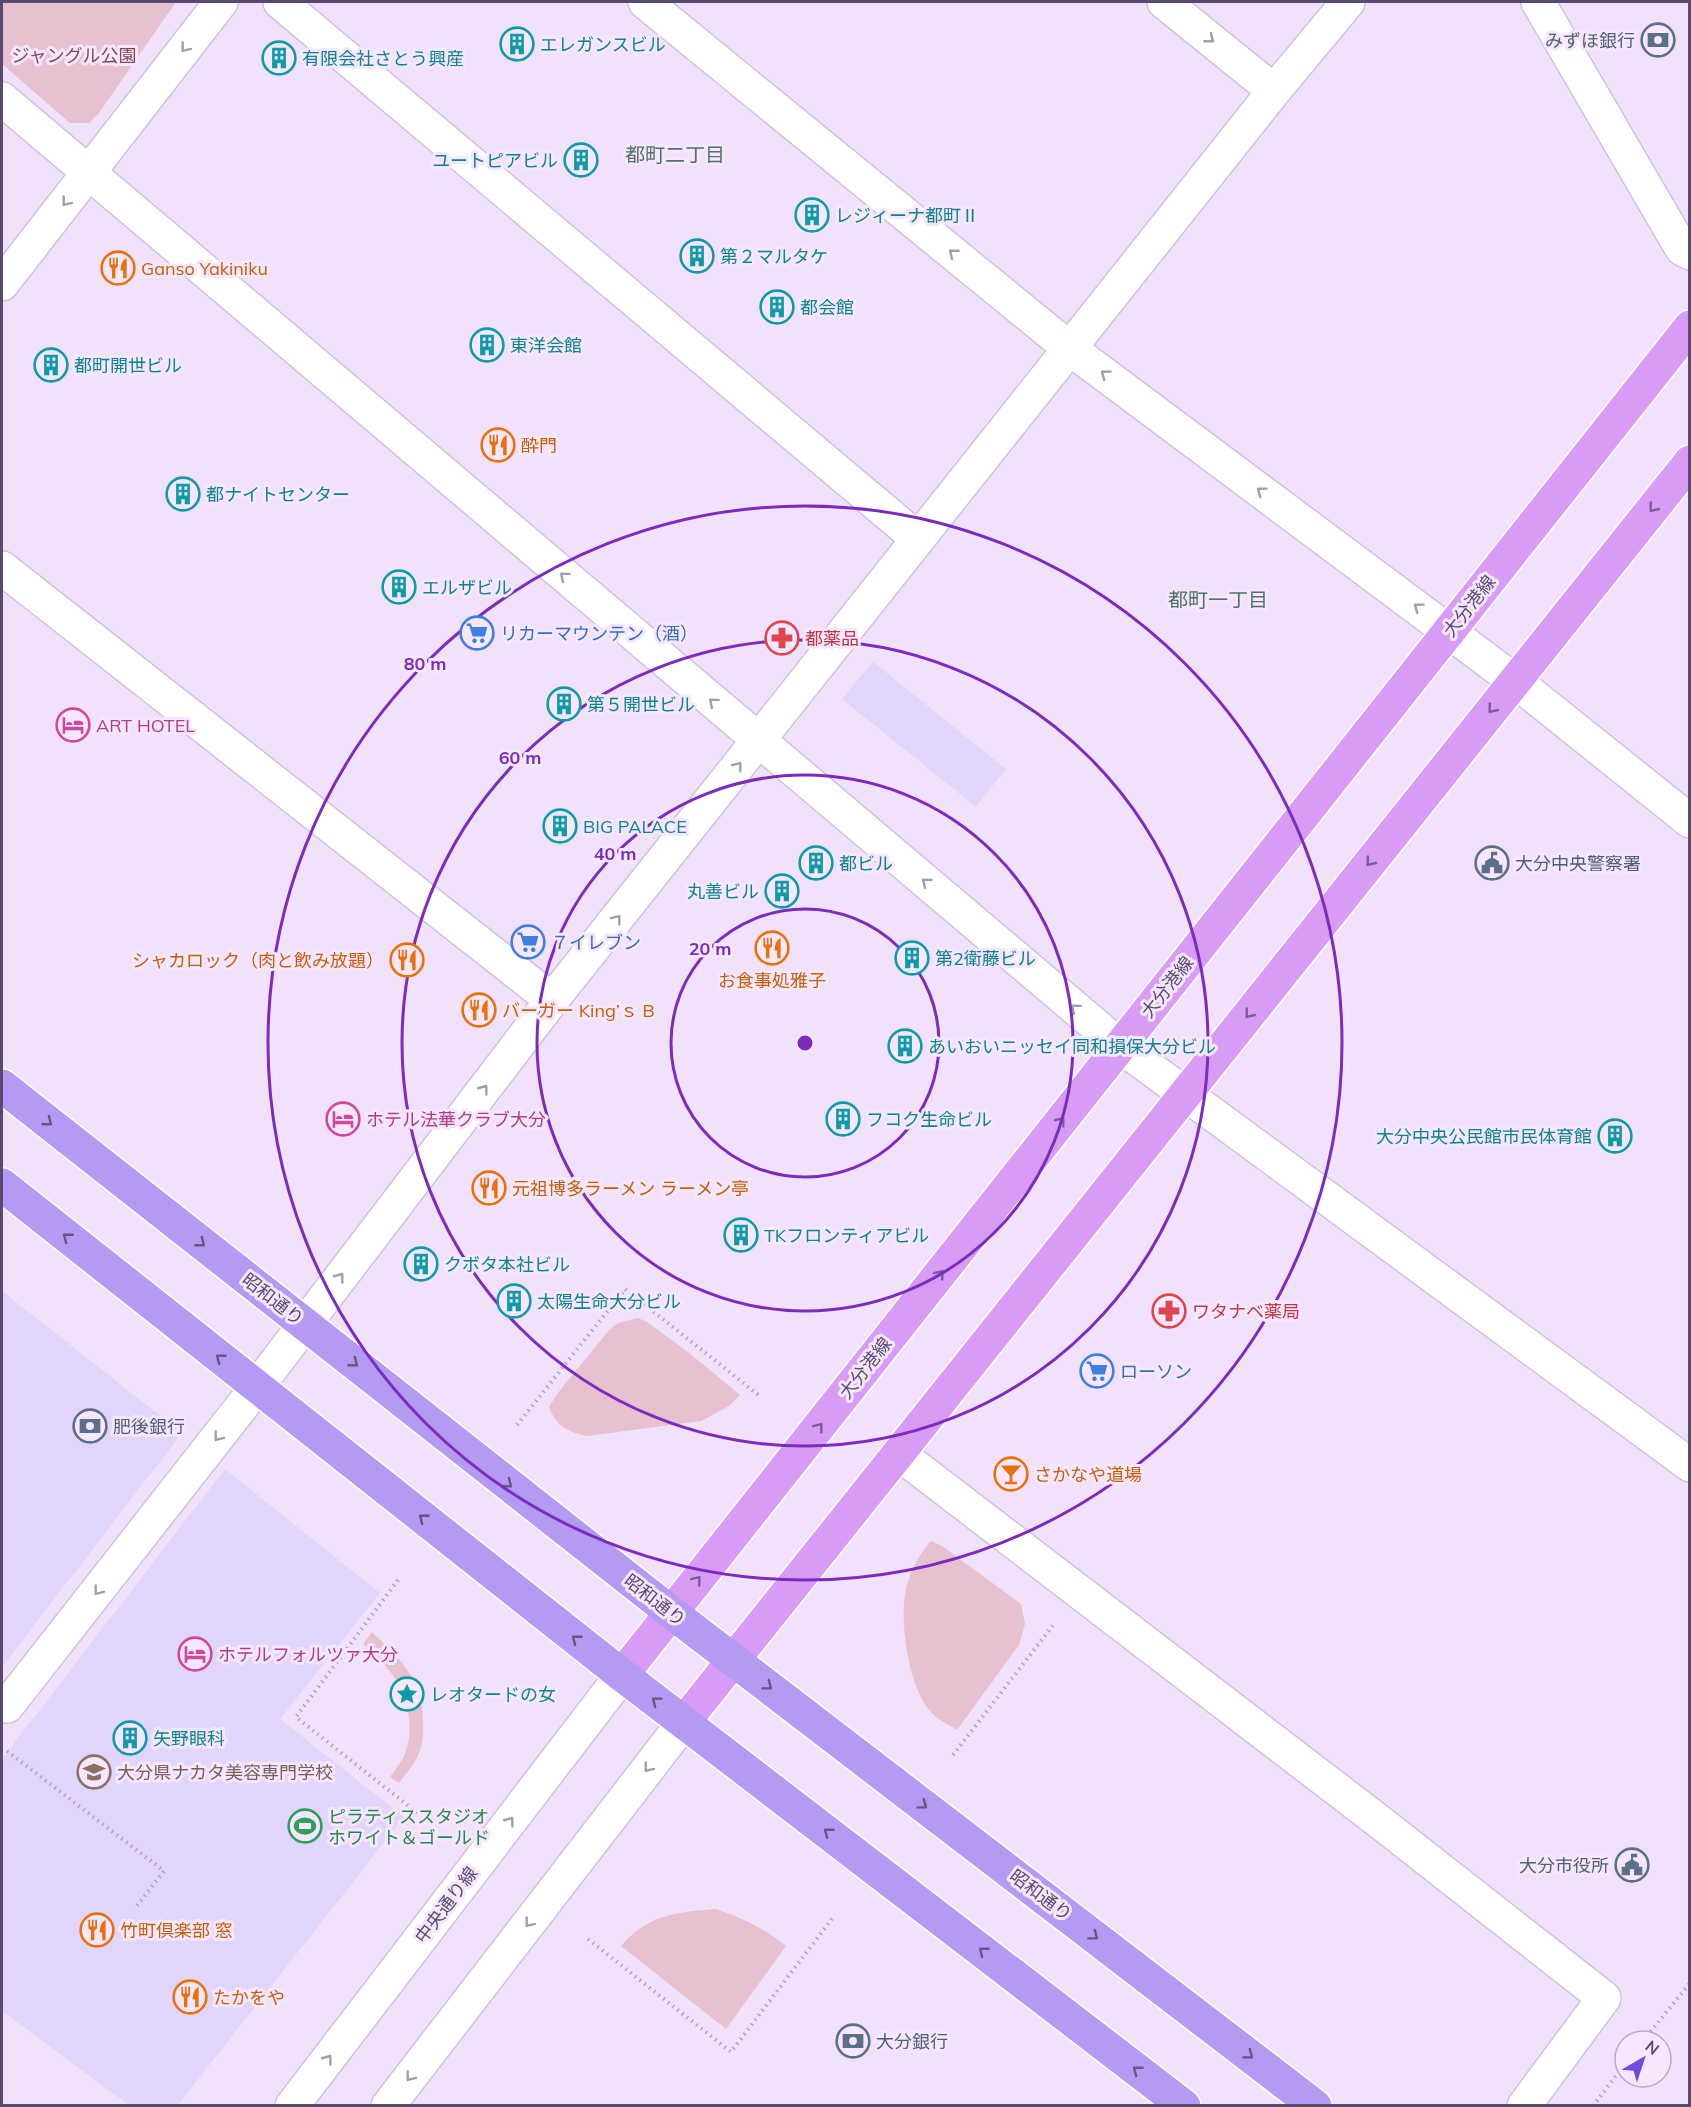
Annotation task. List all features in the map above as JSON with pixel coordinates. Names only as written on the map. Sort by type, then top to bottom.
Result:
[{"type":"highway","name":"昭和通り","points":[[2,1086],[672,1613],[1315,2106]]},
{"type":"highway","points":[[2,1185],[622,1675],[1184,2106]]},
{"type":"main road","name":"大分港線","points":[[622,1675],[1689,327]]},
{"type":"main road","points":[[684,1722],[1689,462]]},
{"type":"street","points":[[2,284],[221,2]]},
{"type":"street","points":[[279,2],[918,539]]},
{"type":"street","points":[[645,2],[1070,348],[1515,681],[1689,821]]},
{"type":"street","points":[[1164,2],[1274,91]]},
{"type":"street","points":[[2,1701],[7,1706],[257,1387],[552,1000],[1274,91],[1348,2]]},
{"type":"street","points":[[1539,2],[1682,249],[1689,253]]},
{"type":"street","points":[[2,99],[1120,1046],[1689,1465]]},
{"type":"street","points":[[2,568],[552,1000]]},
{"type":"street","points":[[898,1453],[1372,1816],[1604,1998],[1524,2106]]},
{"type":"street","name":"中央通り線","points":[[292,2106],[622,1675]]},
{"type":"street","points":[[388,2106],[684,1722]]},
{"type":"path","points":[[517,1425],[625,1290],[761,1397]]},
{"type":"path","points":[[398,1580],[296,1716],[420,1815]]},
{"type":"path","points":[[953,1755],[1058,1620]]},
{"type":"path","points":[[8,1751],[164,1871],[136,1907]]},
{"type":"path","points":[[588,1939],[731,2052],[834,1916]]},
{"type":"path","points":[[1653,2029],[1689,1983]]},
{"type":"path","points":[[1593,2106],[1613,2080]]},
{"type":"shaded area","points":[[873,662],[1006,769],[976,807],[842,699]]},
{"type":"shaded area","points":[[2,1291],[182,1433],[2,1667]]},
{"type":"shaded area","points":[[225,1469],[380,1593],[280,1719],[404,1817],[178,2105],[129,2105],[2,2011],[2,1759]]},
{"type":"green space","name":"ジャングル公園","points":[[2,2],[176,2],[99,113],[89,123],[70,123],[2,64]]},
{"type":"green space","points":[[638,1318],[688,1352],[740,1395],[729,1406],[701,1421],[587,1436],[564,1427],[555,1419],[549,1407],[557,1394],[609,1330],[618,1323]]},
{"type":"green space","points":[[931,1541],[942,1546],[1021,1604],[1025,1624],[1019,1645],[957,1730],[935,1717],[923,1700],[912,1672],[905,1639],[904,1608],[908,1580],[914,1566]]},
{"type":"green space","points":[[372,1632],[408,1671],[419,1693],[422,1706],[423,1729],[420,1749],[415,1761],[399,1783],[390,1777],[407,1749],[409,1717],[404,1696],[395,1678],[363,1644]]},
{"type":"green space","points":[[716,1909],[752,1924],[786,1946],[726,2029],[621,1946],[652,1921],[676,1914]]},
{"type":"place","name":"みずほ銀行","points":[[1658,40]]},
{"type":"place","name":"エレガンスビル","points":[[517,44]]},
{"type":"place","name":"有限会社さとう興産","points":[[279,58]]},
{"type":"place","name":"ユートピアビル","points":[[581,160]]},
{"type":"place","name":"レジィーナ都町Ⅱ","points":[[812,215]]},
{"type":"place","name":"第２マルタケ","points":[[697,256]]},
{"type":"place","name":"Ganso Yakiniku","points":[[118,268]]},
{"type":"place","name":"都会館","points":[[777,307]]},
{"type":"place","name":"東洋会館","points":[[487,345]]},
{"type":"place","name":"都町開世ビル","points":[[51,365]]},
{"type":"place","name":"酔門","points":[[498,445]]},
{"type":"place","name":"都ナイトセンター","points":[[183,494]]},
{"type":"place","name":"エルザビル","points":[[399,587]]},
{"type":"place","name":"リカーマウンテン（酒）","points":[[477,633]]},
{"type":"place","name":"都薬品","points":[[782,638]]},
{"type":"place","name":"第５開世ビル","points":[[564,704]]},
{"type":"place","name":"ART HOTEL","points":[[73,725]]},
{"type":"place","name":"BIG PALACE","points":[[560,826]]},
{"type":"place","name":"都ビル","points":[[816,863]]},
{"type":"place","name":"大分中央警察署","points":[[1492,863]]},
{"type":"place","name":"丸善ビル","points":[[782,891]]},
{"type":"place","name":"７イレブン","points":[[528,942]]},
{"type":"place","name":"お食事処雅子","points":[[772,948]]},
{"type":"place","name":"第2衛藤ビル","points":[[912,958]]},
{"type":"place","name":"シャカロック（肉と飲み放題）","points":[[407,960]]},
{"type":"place","name":"バーガー King’ｓ B","points":[[479,1010]]},
{"type":"place","name":"あいおいニッセイ同和損保大分ビル","points":[[905,1046]]},
{"type":"place","name":"ホテル法華クラブ大分","points":[[343,1119]]},
{"type":"place","name":"フコク生命ビル","points":[[843,1119]]},
{"type":"place","name":"大分中央公民館市民体育館","points":[[1615,1136]]},
{"type":"place","name":"元祖博多ラーメン ラーメン亭","points":[[489,1188]]},
{"type":"place","name":"TKフロンティアビル","points":[[741,1235]]},
{"type":"place","name":"クボタ本社ビル","points":[[421,1264]]},
{"type":"place","name":"太陽生命大分ビル","points":[[514,1301]]},
{"type":"place","name":"ワタナベ薬局","points":[[1169,1311]]},
{"type":"place","name":"ローソン","points":[[1097,1371]]},
{"type":"place","name":"肥後銀行","points":[[90,1426]]},
{"type":"place","name":"さかなや道場","points":[[1011,1474]]},
{"type":"place","name":"ホテルフォルツァ大分","points":[[195,1654]]},
{"type":"place","name":"レオタードの女","points":[[407,1694]]},
{"type":"place","name":"矢野眼科","points":[[130,1738]]},
{"type":"place","name":"大分県ナカタ美容専門学校","points":[[94,1772]]},
{"type":"place","name":"ピラティススタジオ ホワイト＆ゴールド","points":[[305,1826]]},
{"type":"place","name":"大分市役所","points":[[1632,1865]]},
{"type":"place","name":"竹町倶楽部 窓","points":[[97,1930]]},
{"type":"place","name":"たかをや","points":[[190,1997]]},
{"type":"place","name":"大分銀行","points":[[853,2041]]},
{"type":"district","name":"都町二丁目","points":[[675,154]]},
{"type":"district","name":"都町一丁目","points":[[1218,599]]}]
